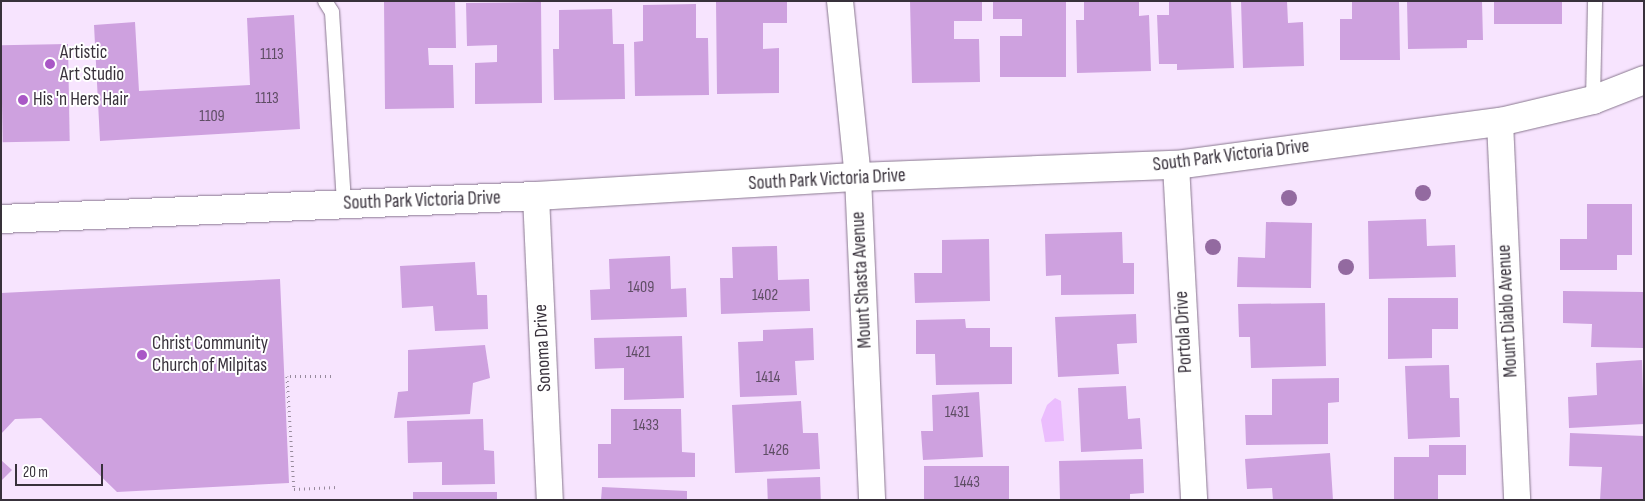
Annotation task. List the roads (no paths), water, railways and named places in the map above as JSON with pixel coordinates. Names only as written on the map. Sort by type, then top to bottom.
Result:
[{"type":"main road","name":"South Park Victoria Drive","points":[[1,219],[536,196],[858,177],[1176,165],[1500,122],[1593,100],[1644,80]]},
{"type":"street","name":"Mount Shasta Avenue","points":[[840,1],[858,177],[872,500]]},
{"type":"street","name":"Mount Diablo Avenue","points":[[1500,122],[1517,500]]},
{"type":"street","name":"Portola Drive","points":[[1176,165],[1194,500]]},
{"type":"street","name":"Sonoma Drive","points":[[536,196],[550,500]]},
{"type":"lane","points":[[325,1],[332,12],[344,204]]},
{"type":"lane","points":[[1593,100],[1596,1]]},
{"type":"place","name":"Artistic Art Studio","points":[[50,64]]},
{"type":"place","name":"His 'n Hers Hair","points":[[23,100]]},
{"type":"place","name":"Christ Community Church of Milpitas","points":[[142,355]]}]
